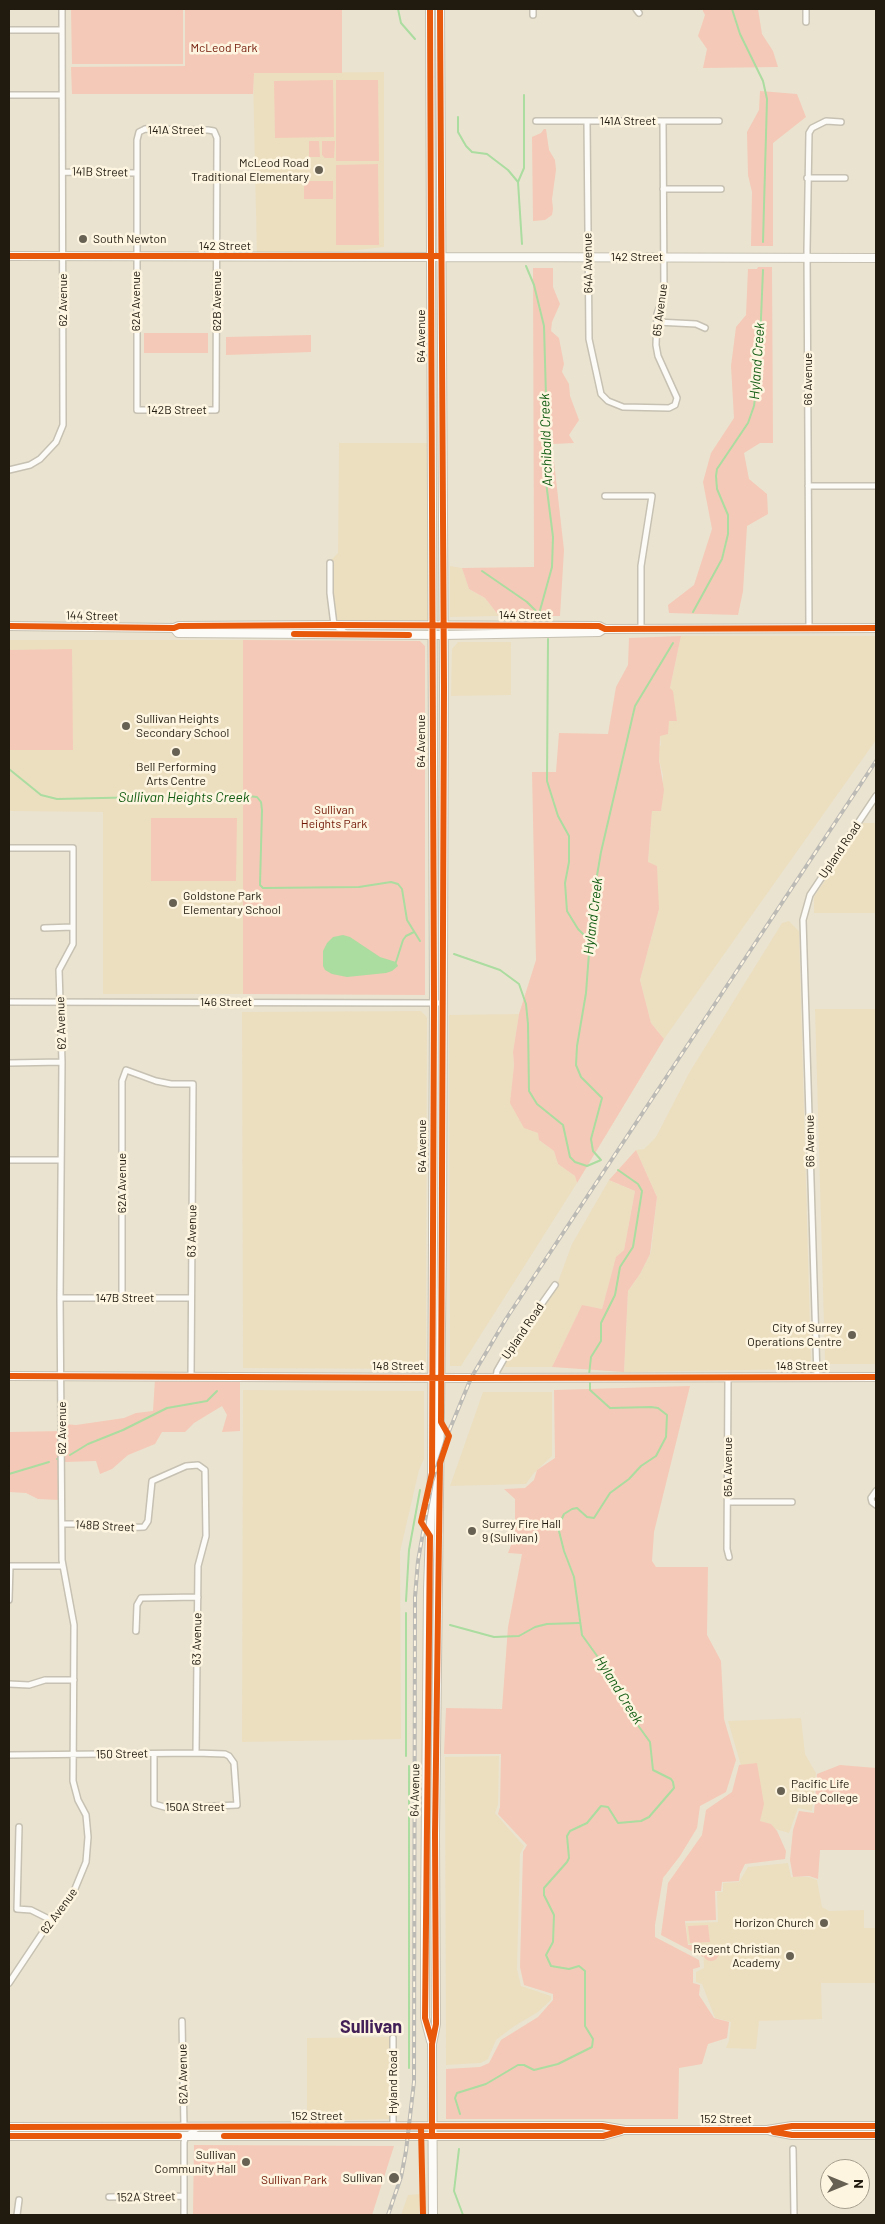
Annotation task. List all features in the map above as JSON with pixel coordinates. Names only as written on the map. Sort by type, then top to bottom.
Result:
[{"type":"main road","name":"64 Avenue","points":[[430,9],[433,256],[432,635],[434,1002],[425,2018],[432,2044]]},
{"type":"main road","name":"64 Avenue","points":[[432,2215],[432,2044],[436,2024],[435,1834],[442,1378],[443,626],[440,9]]},
{"type":"main road","name":"142 Street","points":[[9,256],[136,258],[433,256],[876,258]]},
{"type":"main road","points":[[432,474],[438,482],[437,515],[442,535]]},
{"type":"main road","name":"144 Street","points":[[9,626],[174,628],[178,626],[334,625],[599,626],[603,629],[876,628]]},
{"type":"main road","name":"144 Street","points":[[174,628],[178,633],[432,635],[599,632],[603,629]]},
{"type":"main road","points":[[433,721],[438,735],[438,758],[442,762]]},
{"type":"main road","points":[[433,775],[437,784],[439,822],[443,825]]},
{"type":"main road","name":"148 Street","points":[[9,1376],[432,1378],[876,1377]]},
{"type":"main road","points":[[428,1668],[437,1668]]},
{"type":"main road","name":"152 Street","points":[[9,2127],[602,2126],[625,2130],[767,2130],[792,2126],[876,2126]]},
{"type":"main road","name":"152 Street","points":[[9,2136],[603,2136],[625,2130]]},
{"type":"main road","name":"152 Street","points":[[767,2130],[792,2136],[876,2135]]},
{"type":"street","name":"62 Avenue","points":[[9,470],[30,465],[48,453],[56,442],[63,425],[62,9]]},
{"type":"street","points":[[806,9],[806,22]]},
{"type":"street","points":[[9,30],[62,30]]},
{"type":"street","points":[[9,95],[62,96]]},
{"type":"street","name":"141A Street","points":[[536,121],[719,121]]},
{"type":"street","name":"64A Avenue","points":[[587,121],[587,257],[590,345],[601,394],[608,401],[627,408],[669,408],[675,405]]},
{"type":"street","name":"65 Avenue","points":[[663,121],[664,294],[657,322],[657,352],[676,394],[675,405]]},
{"type":"street","name":"66 Avenue","points":[[809,628],[807,178],[810,131],[826,121],[841,122]]},
{"type":"street","name":"141A Street","points":[[139,132],[154,129],[208,130],[214,132]]},
{"type":"street","name":"62A Avenue","points":[[137,410],[136,258],[139,132]]},
{"type":"street","name":"62B Avenue","points":[[214,132],[217,138],[216,410]]},
{"type":"street","name":"141B Street","points":[[63,172],[137,173]]},
{"type":"street","points":[[807,178],[845,178]]},
{"type":"street","points":[[663,189],[722,189]]},
{"type":"street","points":[[657,322],[696,324],[705,328]]},
{"type":"street","name":"142B Street","points":[[137,410],[216,410]]},
{"type":"street","points":[[808,486],[876,486]]},
{"type":"street","points":[[605,496],[652,496],[641,566],[641,629]]},
{"type":"street","points":[[330,564],[334,625],[347,634]]},
{"type":"street","name":"Upland Road","points":[[806,905],[810,895],[876,796]]},
{"type":"street","name":"62 Avenue","points":[[9,848],[74,848],[73,944],[59,970],[62,1062],[60,1298],[62,1566],[74,1625],[74,1788],[86,1815],[88,1853],[72,1896],[51,1920],[9,1983]]},
{"type":"street","name":"66 Avenue","points":[[806,905],[803,920],[817,1377]]},
{"type":"street","points":[[44,928],[73,927]]},
{"type":"street","name":"146 Street","points":[[9,1002],[443,1003]]},
{"type":"street","points":[[9,1063],[62,1062]]},
{"type":"street","name":"62A Avenue","points":[[122,1297],[122,1080],[126,1070]]},
{"type":"street","name":"63 Avenue","points":[[126,1070],[156,1081],[171,1084],[193,1084],[191,1377]]},
{"type":"street","points":[[9,1160],[61,1160]]},
{"type":"street","name":"Upland Road","points":[[496,1378],[496,1371],[509,1350],[554,1285]]},
{"type":"street","name":"147B Street","points":[[60,1298],[191,1298]]},
{"type":"street","name":"65A Avenue","points":[[728,1378],[727,1549],[729,1557]]},
{"type":"street","name":"63 Avenue","points":[[147,1525],[152,1481],[186,1466],[198,1465],[204,1467],[206,1472],[206,1536],[198,1566],[196,1753]]},
{"type":"street","points":[[876,1491],[871,1498],[872,1502],[876,1505]]},
{"type":"street","points":[[728,1502],[792,1502]]},
{"type":"street","name":"148B Street","points":[[62,1524],[89,1524],[118,1528],[144,1527],[147,1525]]},
{"type":"street","points":[[9,1600],[10,1566],[62,1566]]},
{"type":"street","points":[[136,1631],[137,1605],[140,1598],[198,1597]]},
{"type":"street","points":[[9,1684],[29,1685],[45,1680],[74,1680]]},
{"type":"street","name":"150A Street","points":[[154,1754],[154,1804],[168,1808],[238,1805]]},
{"type":"street","name":"150 Street","points":[[9,1755],[225,1754],[232,1759],[236,1778],[238,1805]]},
{"type":"street","points":[[19,1827],[17,1909],[31,1910],[51,1920]]},
{"type":"street","name":"62A Avenue","points":[[182,2021],[184,2127]]},
{"type":"street","name":"Hyland Road","points":[[393,2038],[393,2126]]},
{"type":"street","points":[[184,2215],[184,2142],[186,2136],[198,2127]]},
{"type":"street","points":[[793,2149],[794,2215]]},
{"type":"street","name":"152A Street","points":[[109,2197],[184,2196]]},
{"type":"street","points":[[17,2215],[18,2200]]},
{"type":"shaded area","name":"McLeod Road Traditional Elementary","points":[[384,72],[384,247],[257,261],[253,73]]},
{"type":"shaded area","points":[[339,443],[428,443],[430,624],[332,623],[331,560],[338,553]]},
{"type":"shaded area","points":[[450,566],[462,568],[469,589],[485,598],[499,616],[450,617]]},
{"type":"shaded area","points":[[681,636],[876,636],[876,740],[664,1039],[651,1023],[640,980],[659,909],[648,863],[652,810],[661,811],[663,775],[658,747],[661,745],[660,736],[669,721],[677,721],[670,688]]},
{"type":"shaded area","name":"Sullivan Heights Secondary School","points":[[9,640],[243,640],[243,994],[103,994],[103,812],[9,811]]},
{"type":"shaded area","points":[[458,642],[511,642],[511,695],[451,696],[452,649]]},
{"type":"shaded area","points":[[863,823],[876,823],[876,913],[814,913],[814,897]]},
{"type":"shaded area","points":[[789,921],[799,931],[811,1364],[808,1369],[624,1372],[628,1291],[640,1274],[651,1252],[657,1197],[636,1150],[644,1149],[656,1137],[689,1073],[782,923]]},
{"type":"shaded area","points":[[343,935],[350,937],[380,957],[396,962],[398,966],[386,973],[347,977],[332,974],[325,970],[323,966],[323,951],[333,937]]},
{"type":"shaded area","name":"City of Surrey Operations Centre","points":[[815,1009],[876,1009],[876,1364],[829,1364],[829,1361],[825,1361]]},
{"type":"shaded area","points":[[421,1011],[427,1017],[426,1362],[420,1369],[243,1368],[242,1012]]},
{"type":"shaded area","points":[[519,1014],[513,1052],[514,1065],[511,1096],[539,1133],[539,1140],[554,1151],[558,1164],[575,1176],[577,1183],[461,1366],[450,1366],[449,1015]]},
{"type":"shaded area","points":[[609,1180],[635,1191],[624,1250],[616,1258],[602,1309],[582,1306],[552,1367],[505,1367],[555,1290],[572,1244]]},
{"type":"shaded area","points":[[243,1390],[424,1391],[424,1459],[419,1470],[400,1552],[401,1739],[242,1742]]},
{"type":"shaded area","points":[[483,1392],[552,1392],[552,1456],[534,1473],[526,1484],[450,1486]]},
{"type":"shaded area","name":"Pacific Life Bible College","points":[[801,1718],[805,1754],[816,1773],[812,1811],[798,1808],[789,1833],[758,1824],[728,1721]]},
{"type":"shaded area","points":[[499,1756],[498,1805],[495,1813],[524,1846],[520,1854],[517,1969],[521,1986],[551,1996],[551,2000],[538,2012],[496,2040],[488,2059],[481,2063],[446,2065],[445,1757]]},
{"type":"shaded area","name":"Regent Christian Academy","points":[[788,1863],[791,1877],[809,1877],[817,1880],[822,1907],[829,1911],[864,1910],[864,1928],[876,1928],[876,1983],[821,1983],[822,2019],[759,2021],[756,2049],[726,2048],[731,2022],[715,2018],[702,1984],[696,1982],[696,1972],[704,1968],[703,1945],[688,1944],[686,1923],[718,1922],[717,1892],[723,1892],[723,1883],[739,1882],[748,1867]]},
{"type":"shaded area","points":[[391,2037],[391,2119],[307,2121],[307,2038]]},
{"type":"shaded area","points":[[420,2194],[419,2215],[401,2215],[408,2195]]},
{"type":"green space","points":[[71,9],[183,9],[183,64],[72,64]]},
{"type":"green space","name":"McLeod Park","points":[[185,9],[342,9],[342,73],[254,73],[253,94],[72,94],[71,67],[185,66]]},
{"type":"green space","points":[[702,9],[758,9],[762,34],[773,51],[778,67],[703,68],[707,49],[698,36],[705,15]]},
{"type":"green space","points":[[333,80],[334,137],[275,138],[274,81]]},
{"type":"green space","points":[[336,80],[378,80],[379,161],[336,161]]},
{"type":"green space","points":[[760,91],[797,94],[806,117],[773,143],[773,246],[751,246],[752,192],[748,175],[747,132],[759,110]]},
{"type":"green space","points":[[546,129],[549,150],[555,160],[553,209],[552,215],[545,220],[533,221],[532,137],[541,133]]},
{"type":"green space","points":[[309,141],[319,141],[320,157],[309,157]]},
{"type":"green space","points":[[322,141],[335,141],[334,158],[325,158],[322,155]]},
{"type":"green space","points":[[378,164],[379,245],[336,245],[336,165]]},
{"type":"green space","points":[[304,181],[333,181],[333,199],[304,199]]},
{"type":"green space","points":[[758,267],[772,267],[773,443],[760,443],[744,453],[749,479],[767,494],[768,514],[747,526],[743,591],[738,615],[669,613],[668,605],[694,585],[712,529],[703,482],[711,453],[734,418],[731,366],[736,327],[746,315],[748,269],[757,269]]},
{"type":"green space","points":[[533,268],[553,268],[553,287],[560,304],[552,322],[551,331],[559,338],[564,364],[562,372],[569,384],[570,396],[579,420],[569,435],[574,443],[552,444],[564,550],[560,616],[499,616],[485,598],[469,589],[462,568],[534,567]]},
{"type":"green space","points":[[144,333],[208,333],[208,353],[144,353]]},
{"type":"green space","points":[[311,335],[311,352],[226,355],[226,337]]},
{"type":"green space","points":[[681,636],[670,688],[673,691],[677,721],[669,721],[668,734],[660,736],[659,760],[664,790],[661,811],[652,811],[648,862],[657,866],[659,909],[640,980],[651,1023],[664,1039],[577,1183],[575,1176],[558,1164],[554,1151],[539,1140],[538,1133],[524,1128],[510,1103],[514,1065],[513,1052],[519,1014],[536,960],[532,772],[556,772],[559,733],[608,734],[616,687],[628,665],[629,638]]},
{"type":"green space","name":"Sullivan Heights Park","points":[[243,640],[420,641],[425,646],[425,995],[243,994]]},
{"type":"green space","points":[[72,649],[73,750],[10,750],[9,650]]},
{"type":"green space","points":[[151,818],[237,818],[236,881],[151,881]]},
{"type":"green space","points":[[636,1150],[657,1197],[650,1254],[640,1274],[628,1291],[624,1372],[552,1367],[582,1305],[602,1309],[616,1257],[624,1250],[635,1191],[609,1180]]},
{"type":"green space","points":[[155,1379],[240,1379],[240,1431],[222,1432],[227,1415],[222,1406],[194,1423],[185,1432],[162,1432],[155,1444],[128,1455],[112,1469],[100,1474],[96,1461],[64,1462],[60,1500],[38,1499],[26,1493],[9,1492],[9,1432],[64,1431],[64,1424],[76,1425],[124,1418],[136,1413],[153,1411]]},
{"type":"green space","points":[[690,1386],[654,1532],[652,1561],[656,1567],[708,1567],[707,1635],[721,1661],[724,1719],[736,1760],[726,1792],[700,1806],[697,1828],[680,1856],[663,1878],[655,1925],[655,1937],[699,1960],[700,1967],[693,1969],[693,1983],[700,1985],[699,1995],[714,2018],[729,2022],[727,2038],[708,2044],[702,2064],[679,2068],[678,2119],[446,2119],[446,2069],[480,2067],[489,2063],[501,2040],[538,2017],[553,2000],[553,1994],[524,1985],[520,1967],[523,1852],[527,1845],[498,1814],[500,1807],[501,1754],[444,1754],[446,1708],[502,1709],[508,1627],[522,1554],[508,1553],[515,1535],[515,1499],[504,1489],[525,1488],[534,1480],[537,1470],[555,1458],[554,1390]]},
{"type":"green space","points":[[757,1763],[764,1804],[760,1821],[771,1824],[777,1831],[786,1851],[785,1859],[745,1864],[739,1881],[722,1882],[721,1891],[715,1891],[716,1920],[685,1921],[688,1945],[703,1945],[703,1957],[661,1935],[668,1883],[702,1835],[706,1810],[732,1792],[739,1765]]},
{"type":"green space","points":[[840,1765],[876,1768],[876,1850],[820,1850],[818,1879],[809,1876],[793,1877],[790,1860],[793,1830],[799,1811],[814,1813],[817,1774]]},
{"type":"green space","points":[[708,1925],[710,1942],[690,1943],[688,1926]]},
{"type":"green space","points":[[711,1945],[719,1953],[711,1961],[703,1953]]},
{"type":"green space","name":"Sullivan Park","points":[[194,2145],[394,2146],[372,2215],[193,2215]]},
{"type":"waterway","name":"Archibald Creek","points":[[398,9],[401,23],[415,39]]},
{"type":"waterway","name":"Hyland Creek","points":[[732,9],[740,34],[763,81],[767,99],[763,242]]},
{"type":"waterway","points":[[518,182],[524,168],[524,95]]},
{"type":"waterway","name":"Archibald Creek","points":[[458,117],[458,132],[466,146],[472,152],[487,154],[508,170],[518,182],[522,244]]},
{"type":"waterway","name":"Archibald Creek","points":[[526,266],[534,285],[544,326],[547,432],[545,474],[553,537],[552,567],[539,614]]},
{"type":"waterway","name":"Hyland Creek","points":[[693,612],[722,559],[728,534],[728,515],[717,489],[716,476],[717,469],[748,423],[754,406],[759,366],[763,270]]},
{"type":"waterway","points":[[482,571],[527,602],[539,614]]},
{"type":"waterway","name":"Archibald Creek","points":[[548,639],[547,781],[558,816],[569,836],[569,862],[565,883],[567,911],[578,929],[588,939]]},
{"type":"waterway","name":"Hyland Creek","points":[[454,954],[500,970],[519,984],[526,1004],[528,1024],[529,1091],[537,1104],[563,1125],[570,1157],[575,1162],[587,1166],[601,1160],[593,1151],[591,1139],[602,1098],[581,1077],[576,1065],[577,1046],[586,993],[593,899],[601,852],[635,706],[673,643]]},
{"type":"waterway","name":"Sullivan Heights Creek","points":[[9,769],[41,795],[57,799],[237,795],[257,797],[261,802],[262,810],[260,885],[263,888],[359,887],[391,882],[398,884],[402,889],[407,920],[420,941]]},
{"type":"waterway","points":[[396,962],[403,940],[414,932]]},
{"type":"waterway","name":"Hyland Creek","points":[[589,1375],[591,1357],[601,1341],[601,1323],[615,1295],[620,1267],[633,1247],[642,1191],[638,1184],[618,1170]]},
{"type":"waterway","name":"Hyland Creek","points":[[460,2114],[455,2098],[457,2093],[486,2084],[518,2065],[524,2065],[534,2070],[558,2064],[592,2047],[593,2039],[585,2026],[585,1971],[579,1966],[569,1969],[551,1966],[546,1955],[553,1942],[554,1915],[544,1895],[544,1888],[569,1858],[567,1836],[570,1831],[587,1823],[601,1806],[608,1807],[618,1823],[641,1821],[649,1817],[674,1788],[671,1779],[653,1770],[650,1742],[637,1724],[618,1685],[582,1635],[574,1577],[564,1551],[558,1527],[564,1514],[572,1509],[577,1508],[587,1517],[594,1518],[610,1493],[629,1479],[641,1466],[656,1456],[666,1437],[667,1415],[658,1408],[651,1407],[610,1408],[590,1390],[590,1380]]},
{"type":"waterway","points":[[70,1455],[88,1444],[123,1430],[167,1408],[207,1401],[217,1391]]},
{"type":"waterway","points":[[9,1474],[49,1462]]},
{"type":"waterway","points":[[406,1601],[409,1550],[420,1490]]},
{"type":"waterway","points":[[406,1613],[406,1756]]},
{"type":"waterway","points":[[450,1625],[494,1637],[519,1636],[535,1627],[547,1624],[579,1623]]},
{"type":"waterway","points":[[409,1766],[409,2068]]},
{"type":"waterway","name":"Hyland Creek","points":[[459,2149],[454,2191],[463,2215]]},
{"type":"railway","points":[[388,2215],[401,2177],[414,2082],[415,1597],[418,1561],[432,1482],[447,1436],[471,1378],[506,1319],[876,761]]},
{"type":"cycle path","points":[[430,9],[434,1002],[432,1473],[421,1522],[430,1536],[425,2018],[432,2041]]},
{"type":"cycle path","points":[[432,2136],[432,2044],[436,2024],[435,1834],[440,1463],[449,1436],[441,1422],[444,687],[440,9]]},
{"type":"cycle path","points":[[9,256],[441,256]]},
{"type":"cycle path","points":[[9,626],[174,628],[179,626],[334,625],[599,626],[605,629],[876,628]]},
{"type":"cycle path","points":[[294,634],[409,635]]},
{"type":"cycle path","points":[[9,1376],[876,1377]]},
{"type":"cycle path","points":[[9,2127],[602,2126],[625,2130],[767,2130],[792,2126],[876,2126]]},
{"type":"cycle path","points":[[421,2128],[423,2215]]},
{"type":"cycle path","points":[[224,2136],[603,2136],[621,2131]]},
{"type":"cycle path","points":[[774,2132],[792,2135],[876,2135]]},
{"type":"cycle path","points":[[9,2136],[179,2136]]},
{"type":"place","name":"McLeod Road Traditional Elementary","points":[[319,170]]},
{"type":"place","name":"South Newton","points":[[83,239]]},
{"type":"place","name":"Sullivan Heights Secondary School","points":[[126,726]]},
{"type":"place","name":"Bell Performing Arts Centre","points":[[176,752]]},
{"type":"place","name":"Goldstone Park Elementary School","points":[[173,903]]},
{"type":"place","name":"City of Surrey Operations Centre","points":[[852,1335]]},
{"type":"place","name":"Surrey Fire Hall 9 (Sullivan)","points":[[472,1531]]},
{"type":"place","name":"Pacific Life Bible College","points":[[781,1791]]},
{"type":"place","name":"Horizon Church","points":[[824,1923]]},
{"type":"place","name":"Regent Christian Academy","points":[[790,1956]]},
{"type":"place","name":"Sullivan Community Hall","points":[[246,2162]]},
{"type":"place","name":"Sullivan","points":[[394,2178]]},
{"type":"district","name":"Sullivan","points":[[371,2027]]}]
